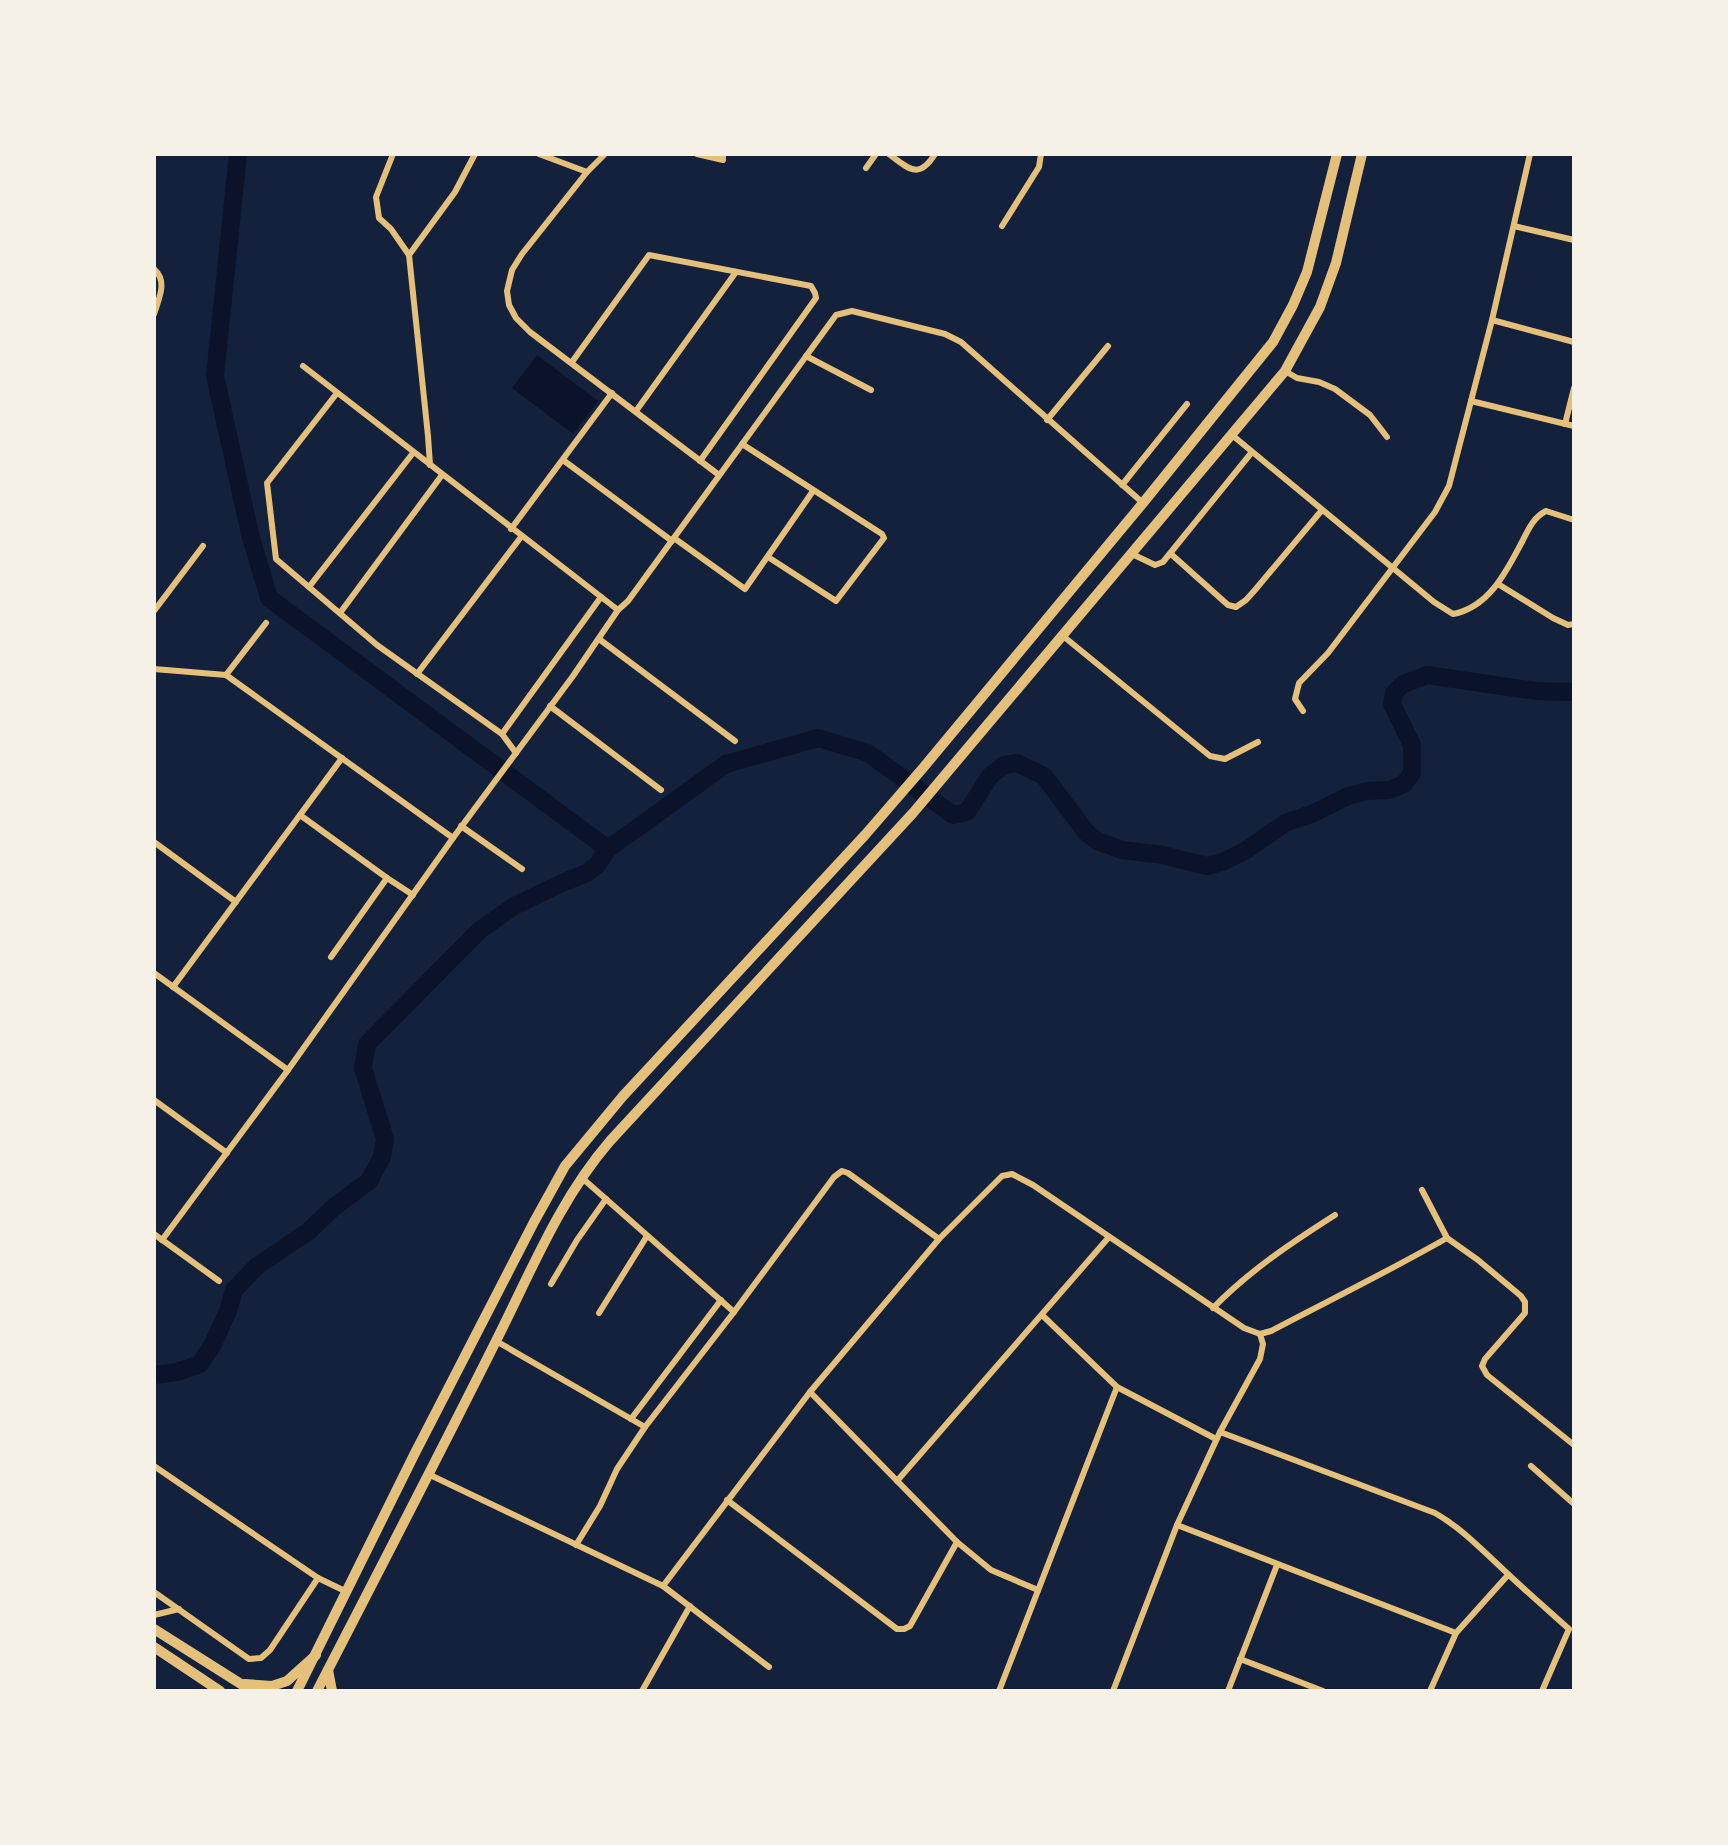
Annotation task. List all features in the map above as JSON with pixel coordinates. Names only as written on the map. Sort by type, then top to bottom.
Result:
[{"type":"main road","points":[[297,1691],[422,1440],[565,1166],[623,1096],[896,800],[1273,342],[1307,272],[1337,154]]},
{"type":"main road","points":[[317,1691],[548,1234],[581,1177],[610,1141],[913,813],[1285,371],[1320,307],[1336,263],[1362,154]]},
{"type":"main road","points":[[154,1629],[252,1691]]},
{"type":"main road","points":[[154,1647],[220,1691]]},
{"type":"main road","points":[[239,1684],[272,1686],[287,1681],[316,1655]]},
{"type":"main road","points":[[328,1670],[332,1691]]},
{"type":"street","points":[[393,154],[376,197],[379,218],[409,255],[430,465]]},
{"type":"street","points":[[409,255],[455,192],[475,154]]},
{"type":"street","points":[[539,154],[587,172]]},
{"type":"street","points":[[605,154],[522,254],[512,270],[507,291],[509,305],[516,318],[530,332],[719,475]]},
{"type":"street","points":[[697,154],[723,160],[723,154]]},
{"type":"street","points":[[866,168],[876,154]]},
{"type":"street","points":[[889,154],[909,170],[918,171],[928,165],[935,154]]},
{"type":"street","points":[[1002,226],[1039,167],[1041,154]]},
{"type":"street","points":[[1303,711],[1295,699],[1299,683],[1328,653],[1435,512],[1449,486],[1492,320],[1530,154]]},
{"type":"street","points":[[1514,226],[1574,240]]},
{"type":"street","points":[[572,362],[649,255],[811,286],[816,298],[700,461]]},
{"type":"street","points":[[154,269],[162,282],[154,314]]},
{"type":"street","points":[[636,411],[736,272]]},
{"type":"street","points":[[162,1240],[618,610],[628,601],[836,315],[852,311],[945,334],[961,342],[1143,503]]},
{"type":"street","points":[[1492,320],[1574,342]]},
{"type":"street","points":[[1047,420],[1108,346]]},
{"type":"street","points":[[806,356],[871,390]]},
{"type":"street","points":[[303,366],[618,610]]},
{"type":"street","points":[[1285,371],[1297,378],[1335,389],[1370,415],[1387,437]]},
{"type":"street","points":[[1565,424],[1574,388]]},
{"type":"street","points":[[337,393],[267,483],[276,559],[377,645],[502,734],[516,753]]},
{"type":"street","points":[[511,529],[612,393]]},
{"type":"street","points":[[1471,401],[1574,426]]},
{"type":"street","points":[[1122,485],[1187,404]]},
{"type":"street","points":[[1232,435],[1434,602],[1453,614],[1466,612],[1498,584],[1532,523],[1541,514],[1546,511],[1574,520]]},
{"type":"street","points":[[742,444],[884,538],[836,601],[768,557]]},
{"type":"street","points":[[1132,554],[1155,565],[1163,562],[1252,452]]},
{"type":"street","points":[[309,587],[413,453]]},
{"type":"street","points":[[563,460],[745,589],[813,491]]},
{"type":"street","points":[[340,613],[442,475]]},
{"type":"street","points":[[1171,554],[1228,605],[1236,607],[1246,600],[1322,510]]},
{"type":"street","points":[[417,674],[521,537]]},
{"type":"street","points":[[154,611],[203,546]]},
{"type":"street","points":[[1498,584],[1553,618],[1568,625],[1574,624]]},
{"type":"street","points":[[502,734],[601,597]]},
{"type":"street","points":[[226,675],[266,623]]},
{"type":"street","points":[[1063,636],[1210,756],[1225,759],[1258,742]]},
{"type":"street","points":[[599,639],[735,741]]},
{"type":"street","points":[[154,669],[226,675],[453,838]]},
{"type":"street","points":[[550,706],[661,790]]},
{"type":"street","points":[[173,987],[342,758]]},
{"type":"street","points":[[300,815],[413,895]]},
{"type":"street","points":[[461,826],[522,869]]},
{"type":"street","points":[[154,842],[236,902]]},
{"type":"street","points":[[331,957],[387,878]]},
{"type":"street","points":[[154,974],[288,1070]]},
{"type":"street","points":[[154,1100],[227,1153]]},
{"type":"street","points":[[576,1545],[600,1506],[617,1469],[645,1427],[834,1177],[842,1171],[848,1173],[939,1239]]},
{"type":"street","points":[[663,1586],[810,1392],[939,1239],[996,1180],[1007,1174],[1033,1185],[1213,1308],[1244,1328],[1260,1334],[1400,1265],[1447,1238]]},
{"type":"street","points":[[581,1177],[734,1312]]},
{"type":"street","points":[[1422,1190],[1447,1238],[1478,1260],[1525,1302],[1525,1313],[1485,1359],[1484,1370],[1574,1445]]},
{"type":"street","points":[[551,1284],[606,1199]]},
{"type":"street","points":[[1213,1308],[1237,1283],[1335,1215]]},
{"type":"street","points":[[154,1234],[219,1281]]},
{"type":"street","points":[[599,1313],[647,1236]]},
{"type":"street","points":[[897,1481],[1109,1237]]},
{"type":"street","points":[[631,1419],[721,1300]]},
{"type":"street","points":[[1042,1315],[1117,1387],[1218,1436],[1435,1513],[1452,1522],[1569,1629]]},
{"type":"street","points":[[1113,1691],[1177,1525],[1218,1436],[1260,1359],[1263,1344],[1260,1334]]},
{"type":"street","points":[[496,1341],[645,1427]]},
{"type":"street","points":[[999,1691],[1117,1387]]},
{"type":"street","points":[[810,1392],[957,1542],[991,1570],[1038,1590]]},
{"type":"street","points":[[154,1466],[318,1578],[347,1592]]},
{"type":"street","points":[[1531,1466],[1574,1504]]},
{"type":"street","points":[[428,1474],[663,1586],[769,1667]]},
{"type":"street","points":[[727,1500],[897,1629],[910,1626],[957,1542]]},
{"type":"street","points":[[1177,1525],[1456,1633]]},
{"type":"street","points":[[1228,1691],[1277,1565]]},
{"type":"street","points":[[1430,1691],[1456,1633],[1508,1575]]},
{"type":"street","points":[[154,1592],[249,1659],[261,1658],[270,1650],[318,1578]]},
{"type":"street","points":[[642,1691],[690,1606]]},
{"type":"street","points":[[154,1615],[179,1609]]},
{"type":"street","points":[[1542,1691],[1574,1620]]},
{"type":"street","points":[[1240,1659],[1323,1691]]},
{"type":"water","points":[[537,355],[598,401],[573,434],[512,388]]},
{"type":"waterway","points":[[238,154],[215,376],[250,534],[269,598],[608,849]]},
{"type":"waterway","points":[[154,1375],[177,1372],[200,1364],[213,1344],[234,1290],[257,1266],[309,1231],[334,1207],[369,1181],[382,1157],[385,1139],[363,1068],[367,1044],[480,930],[514,906],[587,873],[608,849],[726,764],[818,738],[868,753],[953,815],[967,812],[990,776],[1004,765],[1017,763],[1044,776],[1086,832],[1097,841],[1122,850],[1163,855],[1207,866],[1245,851],[1285,823],[1348,796],[1389,790],[1404,784],[1412,773],[1412,745],[1392,704],[1394,693],[1403,684],[1427,675],[1536,691],[1574,691]]}]
